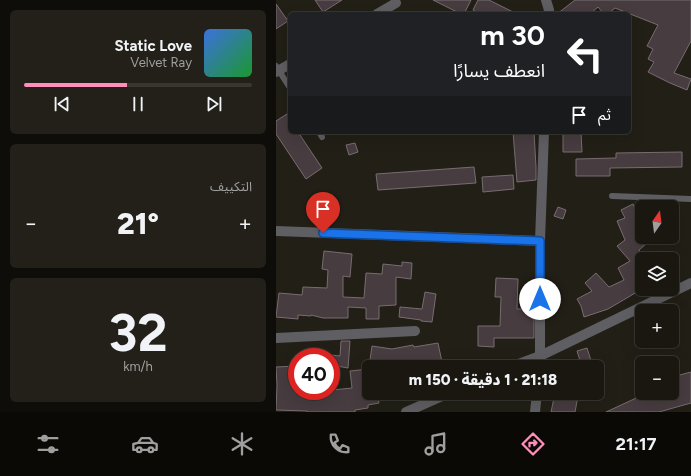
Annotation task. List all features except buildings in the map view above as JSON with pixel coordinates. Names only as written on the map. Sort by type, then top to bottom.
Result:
[{"type":"street","points":[[380,12],[396,3]]},
{"type":"street","points":[[277,69],[288,65]]},
{"type":"street","points":[[540,360],[540,241],[544,134]]},
{"type":"street","points":[[276,231],[540,241]]},
{"type":"street","points":[[529,360],[691,284]]},
{"type":"street","points":[[276,338],[415,331]]},
{"type":"street","points":[[406,412],[433,400]]},
{"type":"street","points":[[535,412],[536,400]]},
{"type":"lane","points":[[277,69],[288,85]]},
{"type":"lane","points":[[612,196],[691,199]]},
{"type":"route","points":[[323,233],[540,241],[540,299]]}]
